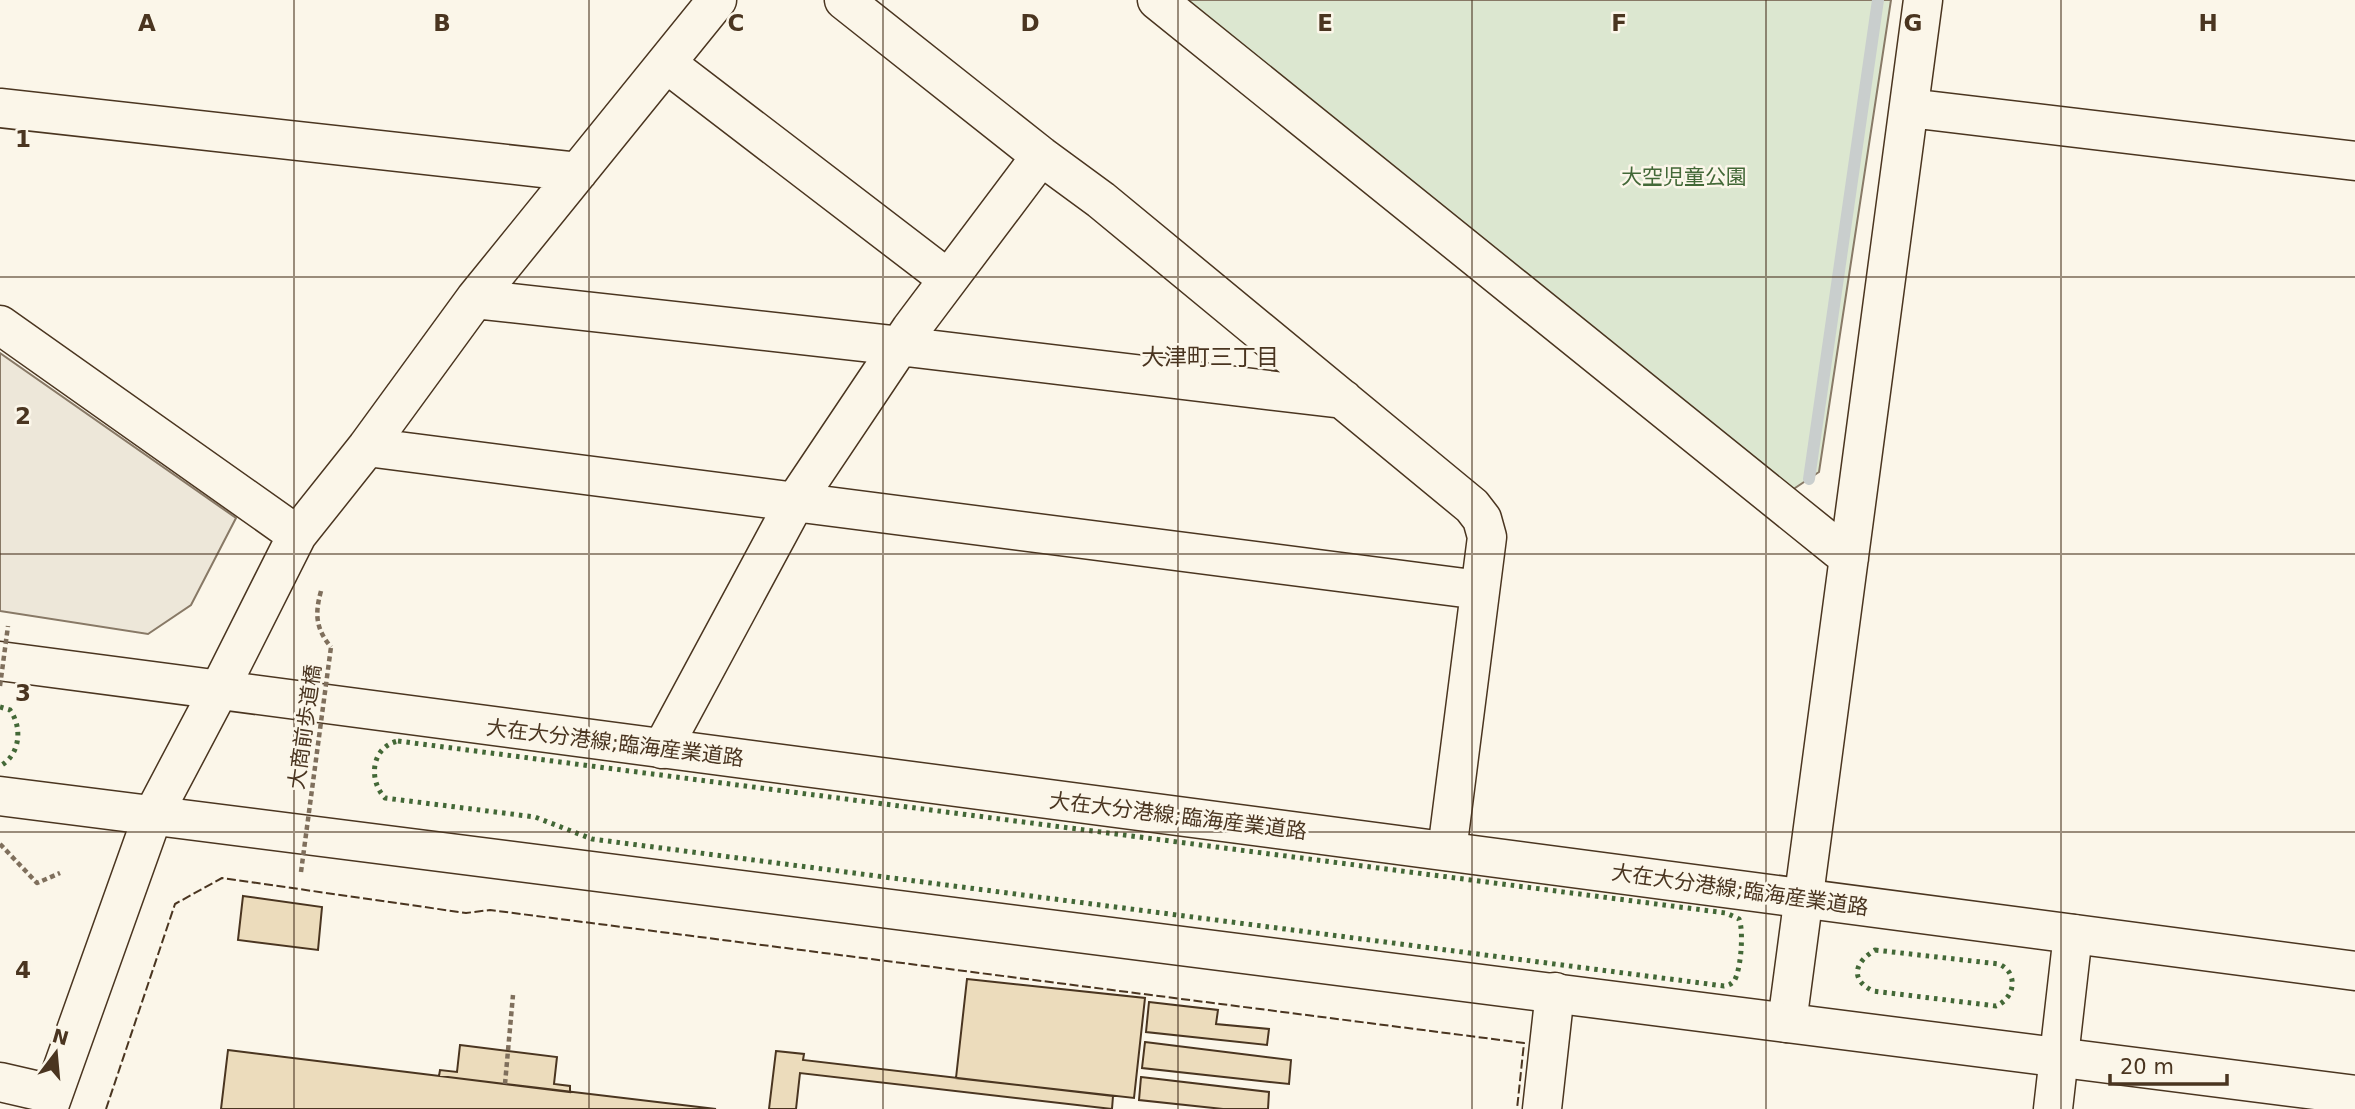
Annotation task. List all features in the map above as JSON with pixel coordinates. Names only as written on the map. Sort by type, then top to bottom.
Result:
[{"type":"street","points":[[0,1082],[50,1102],[153,815],[297,535],[367,447],[475,299],[717,0]]},
{"type":"street","points":[[844,0],[1041,156],[1101,200],[1472,506],[1482,519],[1487,537],[1447,851]]},
{"type":"street","points":[[1157,0],[1849,558]]},
{"type":"street","points":[[1787,1023],[1923,0]]},
{"type":"street","points":[[666,63],[948,279]]},
{"type":"street","points":[[0,108],[578,172]]},
{"type":"street","points":[[1909,108],[2355,161]]},
{"type":"street","points":[[662,749],[795,502],[900,346],[1041,156]]},
{"type":"street","points":[[475,299],[900,346],[1343,400]]},
{"type":"street","points":[[0,324],[297,535]]},
{"type":"street","points":[[367,447],[1480,590]]},
{"type":"street","name":"大在大分港線;臨海産業道路","points":[[4,644],[219,690],[2355,971]]},
{"type":"street","points":[[0,796],[2355,1095]]},
{"type":"street","points":[[2053,1109],[2073,934]]},
{"type":"street","points":[[1542,1109],[1555,992]]},
{"type":"path","name":"大商前歩道橋","points":[[302,872],[331,647],[318,626],[316,611],[321,591]]},
{"type":"path","points":[[0,686],[4,644]]},
{"type":"path","points":[[0,844],[37,883],[60,873]]},
{"type":"path","points":[[505,1084],[513,995]]},
{"type":"green space","name":"大空児童公園","points":[[1185,0],[1891,0],[1819,472],[1789,492]]},
{"type":"shaded area","points":[[0,353],[236,518],[191,605],[148,634],[0,611]]},
{"type":"building","points":[[243,896],[322,907],[318,950],[238,940]]},
{"type":"building","points":[[967,979],[1145,998],[1134,1098],[956,1078]]},
{"type":"building","points":[[1149,1002],[1218,1010],[1216,1024],[1269,1029],[1267,1045],[1146,1032]]},
{"type":"building","points":[[1145,1042],[1291,1060],[1289,1084],[1142,1068]]},
{"type":"building","points":[[460,1045],[557,1057],[554,1084],[570,1086],[570,1092],[439,1076],[440,1070],[457,1072]]},
{"type":"building","points":[[228,1050],[505,1084],[716,1109],[221,1109]]},
{"type":"building","points":[[776,1051],[804,1054],[803,1060],[1113,1096],[1112,1109],[800,1073],[796,1109],[769,1109]]},
{"type":"building","points":[[1141,1077],[1269,1092],[1268,1109],[1223,1109],[1139,1100]]},
{"type":"waterway","points":[[1809,479],[1878,0]]},
{"type":"hedge","points":[[0,707],[10,710],[18,733],[12,755],[0,766]]},
{"type":"hedge","points":[[398,741],[1726,913],[1739,919],[1741,924],[1740,960],[1734,981],[1724,986],[592,839],[535,817],[385,798],[376,782],[375,765],[382,750],[398,741]]},
{"type":"hedge","points":[[1875,950],[1999,964],[2010,973],[2011,992],[1996,1006],[1873,991],[1860,981],[1857,970],[1863,960],[1875,950]]},
{"type":"fence","points":[[106,1109],[175,904],[222,878],[466,913],[490,910],[1524,1043],[1517,1109]]},
{"type":"district","name":"大津町三丁目","points":[[1210,357]]}]
